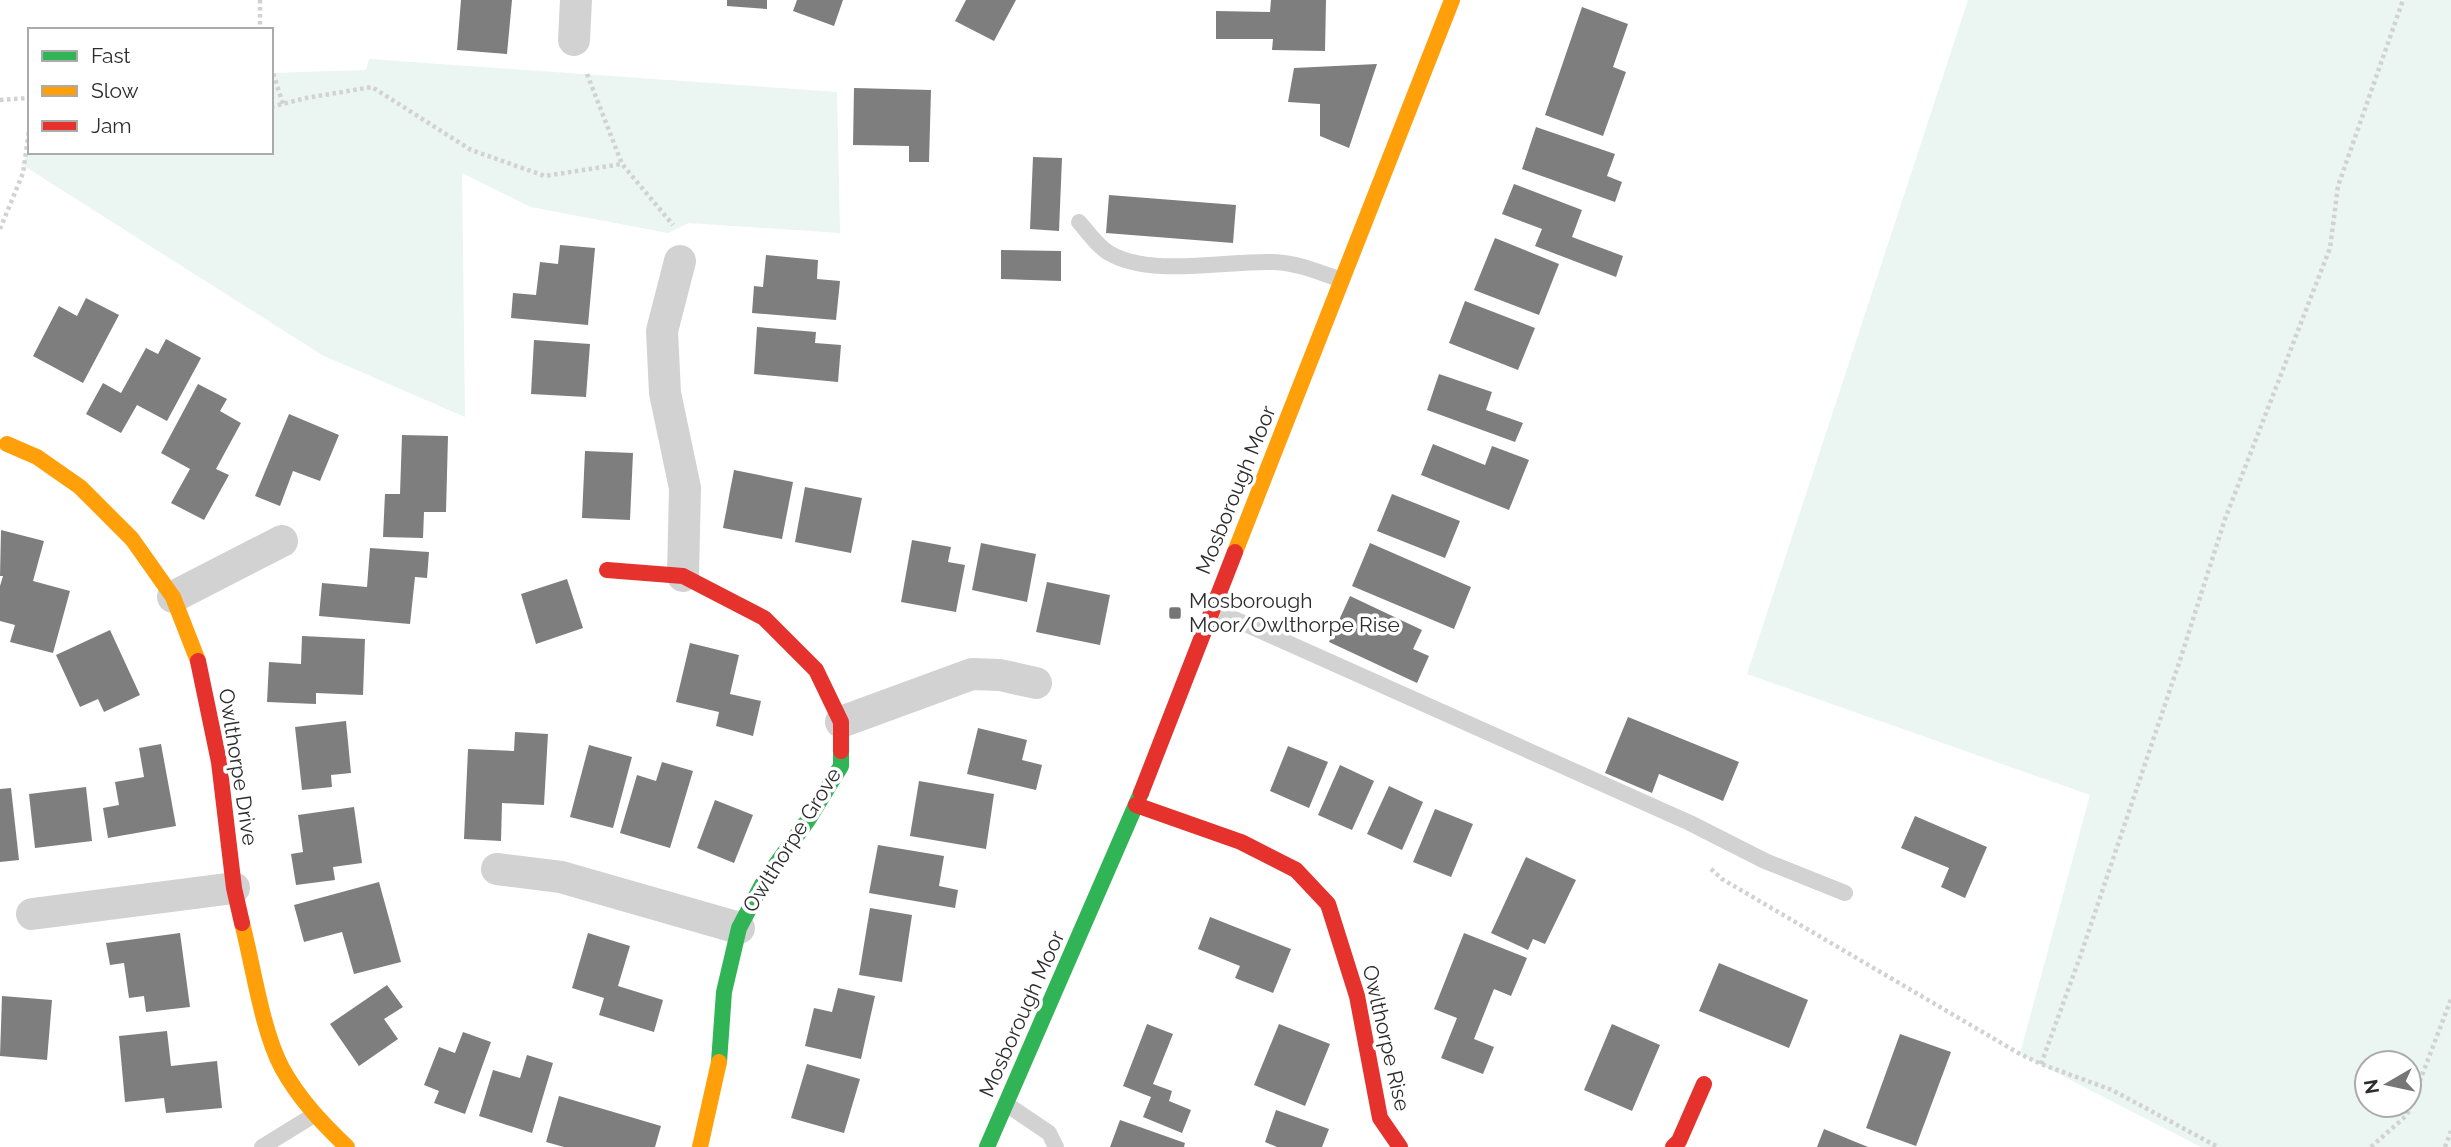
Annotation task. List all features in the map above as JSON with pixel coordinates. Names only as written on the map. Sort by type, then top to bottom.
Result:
[{"type":"street","points":[[574,40],[576,0]]},
{"type":"street","name":"Mosborough Moor","points":[[987,1147],[1136,805],[1452,0]]},
{"type":"street","points":[[680,261],[662,331],[665,393],[685,488],[682,576]]},
{"type":"street","name":"Owlthorpe Drive","points":[[7,444],[37,457],[80,487],[132,538],[173,597],[201,668],[219,762],[234,888],[270,1038],[282,1068],[314,1115],[347,1147]]},
{"type":"street","points":[[173,597],[282,541]]},
{"type":"street","name":"Owlthorpe Grove","points":[[607,570],[682,576],[764,618],[816,670],[841,722],[841,766],[764,881],[739,928],[724,992],[718,1070],[699,1147]]},
{"type":"street","points":[[841,722],[972,674],[1000,675],[1036,683]]},
{"type":"street","name":"Owlthorpe Rise","points":[[1136,805],[1241,842],[1296,870],[1328,904],[1357,996],[1380,1118],[1400,1147]]},
{"type":"street","name":"Owlthorpe Grove","points":[[498,869],[561,877],[739,928]]},
{"type":"street","points":[[32,914],[234,888]]},
{"type":"street","points":[[1673,1147],[1679,1141],[1704,1084]]},
{"type":"lane","points":[[1079,222],[1107,253],[1135,263],[1174,266],[1275,262],[1305,266],[1341,281]]},
{"type":"lane","points":[[1212,609],[1690,823],[1765,861],[1845,893]]},
{"type":"lane","points":[[1006,1104],[1049,1133],[1056,1147]]},
{"type":"lane","points":[[261,1147],[314,1115]]},
{"type":"path","points":[[260,0],[260,28]]},
{"type":"path","points":[[2041,1064],[2080,957],[2225,519],[2330,247],[2338,186],[2403,0]]},
{"type":"path","points":[[574,40],[622,164],[673,224],[680,261]]},
{"type":"path","points":[[273,73],[283,104]]},
{"type":"path","points":[[273,106],[372,88],[471,149],[545,176],[622,164]]},
{"type":"path","points":[[0,100],[28,98]]},
{"type":"path","points":[[0,229],[23,173],[28,138]]},
{"type":"path","points":[[1702,861],[1722,879],[2041,1064],[2112,1090],[2218,1147]]},
{"type":"path","points":[[2371,1147],[2407,1115],[2451,999]]},
{"type":"path","points":[[2445,1147],[2451,1131]]},
{"type":"shaded area","points":[[1968,0],[2451,0],[2451,1147],[2201,1147],[2020,1054],[2090,795],[1747,674]]},
{"type":"shaded area","points":[[369,59],[837,92],[840,233],[689,223],[668,233],[531,207],[462,173],[465,417],[322,355],[21,164],[28,154],[273,154],[273,73],[366,70]]},
{"type":"building","points":[[461,0],[512,0],[507,54],[457,50]]},
{"type":"building","points":[[727,0],[767,0],[767,9],[727,6]]},
{"type":"building","points":[[797,0],[843,0],[834,26],[793,11]]},
{"type":"building","points":[[966,0],[1016,0],[994,41],[955,21]]},
{"type":"building","points":[[1271,0],[1326,0],[1325,51],[1272,50],[1273,39],[1216,39],[1216,11],[1270,12]]},
{"type":"building","points":[[1582,7],[1628,24],[1613,67],[1626,72],[1603,136],[1545,115]]},
{"type":"building","points":[[1377,64],[1349,148],[1320,136],[1320,104],[1288,102],[1294,68]]},
{"type":"building","points":[[854,88],[931,90],[929,162],[909,162],[909,146],[853,145]]},
{"type":"building","points":[[1536,127],[1615,154],[1607,176],[1622,182],[1615,202],[1522,169]]},
{"type":"building","points":[[1033,157],[1062,158],[1059,231],[1030,229]]},
{"type":"building","points":[[1514,184],[1582,210],[1572,237],[1623,256],[1616,277],[1535,246],[1542,229],[1502,214]]},
{"type":"building","points":[[1109,195],[1236,205],[1233,243],[1106,233]]},
{"type":"building","points":[[1495,238],[1559,264],[1539,315],[1474,290]]},
{"type":"building","points":[[560,245],[595,248],[588,325],[511,318],[513,293],[536,295],[540,262],[558,264]]},
{"type":"building","points":[[1001,250],[1061,251],[1061,281],[1001,279]]},
{"type":"building","points":[[766,255],[818,260],[817,279],[840,281],[836,320],[752,313],[754,286],[763,287]]},
{"type":"building","points":[[86,298],[119,315],[83,383],[33,356],[59,306],[77,316]]},
{"type":"building","points":[[1465,301],[1535,328],[1518,370],[1449,343]]},
{"type":"building","points":[[757,327],[816,332],[815,343],[841,345],[838,382],[754,374]]},
{"type":"building","points":[[166,339],[201,358],[167,421],[137,405],[121,433],[86,414],[103,383],[121,393],[146,348],[158,354]]},
{"type":"building","points":[[534,340],[590,344],[586,397],[531,394]]},
{"type":"building","points":[[1439,374],[1492,392],[1486,410],[1523,423],[1515,442],[1427,410]]},
{"type":"building","points":[[198,384],[227,399],[220,411],[241,423],[216,469],[229,475],[204,520],[171,503],[190,469],[161,453]]},
{"type":"building","points":[[289,414],[339,435],[320,481],[293,471],[280,506],[255,496]]},
{"type":"building","points":[[402,435],[448,436],[446,512],[424,512],[423,538],[383,537],[385,494],[400,494]]},
{"type":"building","points":[[1433,444],[1485,465],[1492,446],[1529,460],[1509,510],[1421,475]]},
{"type":"building","points":[[585,451],[633,453],[630,520],[582,518]]},
{"type":"building","points":[[734,470],[793,482],[782,539],[723,528]]},
{"type":"building","points":[[805,487],[862,498],[851,553],[795,542]]},
{"type":"building","points":[[1392,494],[1460,521],[1445,558],[1377,531]]},
{"type":"building","points":[[1,530],[44,541],[33,581],[70,591],[53,653],[10,642],[15,625],[0,621],[0,586],[3,576],[0,576]]},
{"type":"building","points":[[912,540],[951,547],[948,562],[965,565],[956,612],[901,602]]},
{"type":"building","points":[[981,543],[1036,554],[1027,602],[972,590]]},
{"type":"building","points":[[1370,543],[1471,587],[1454,629],[1352,586]]},
{"type":"building","points":[[370,548],[429,552],[427,578],[415,577],[410,624],[319,616],[322,583],[367,587]]},
{"type":"building","points":[[567,579],[583,628],[536,644],[521,594]]},
{"type":"building","points":[[1047,582],[1110,595],[1100,645],[1036,632]]},
{"type":"building","points":[[1350,596],[1422,630],[1413,649],[1429,656],[1417,683],[1329,642]]},
{"type":"building","points":[[110,630],[140,695],[104,712],[98,699],[80,707],[56,655]]},
{"type":"building","points":[[302,636],[365,639],[363,695],[316,693],[316,704],[267,702],[269,662],[301,664]]},
{"type":"building","points":[[690,643],[739,655],[730,694],[761,701],[753,736],[716,726],[719,712],[676,702]]},
{"type":"building","points":[[1628,717],[1739,762],[1723,801],[1659,774],[1652,793],[1605,773]]},
{"type":"building","points":[[346,721],[351,773],[331,775],[332,787],[302,790],[295,727]]},
{"type":"building","points":[[978,728],[1027,740],[1022,760],[1042,765],[1036,790],[967,774]]},
{"type":"building","points":[[515,732],[548,734],[544,805],[502,803],[501,841],[464,839],[468,749],[514,751]]},
{"type":"building","points":[[161,744],[176,826],[108,838],[103,808],[119,805],[115,782],[144,777],[139,748]]},
{"type":"building","points":[[589,745],[632,757],[613,828],[570,817]]},
{"type":"building","points":[[1288,746],[1328,762],[1309,808],[1270,791]]},
{"type":"building","points":[[662,762],[693,771],[670,848],[620,833],[637,775],[656,781]]},
{"type":"building","points":[[1340,765],[1374,781],[1352,830],[1318,815]]},
{"type":"building","points":[[919,781],[994,794],[986,849],[910,836]]},
{"type":"building","points":[[1389,786],[1423,802],[1402,850],[1367,834]]},
{"type":"building","points":[[86,787],[92,841],[35,848],[29,794]]},
{"type":"building","points":[[11,788],[19,860],[0,862],[0,789]]},
{"type":"building","points":[[715,800],[753,815],[734,863],[697,848]]},
{"type":"building","points":[[354,807],[362,863],[333,867],[335,880],[296,885],[291,854],[303,852],[298,815]]},
{"type":"building","points":[[1435,809],[1473,824],[1451,877],[1413,862]]},
{"type":"building","points":[[1915,816],[1987,847],[1965,898],[1941,887],[1949,868],[1901,848]]},
{"type":"building","points":[[878,845],[944,856],[939,886],[958,890],[955,908],[869,893]]},
{"type":"building","points":[[1526,857],[1576,880],[1545,944],[1533,939],[1528,950],[1491,933]]},
{"type":"building","points":[[379,882],[401,962],[354,974],[342,932],[304,942],[294,905]]},
{"type":"building","points":[[870,908],[912,915],[902,982],[859,975]]},
{"type":"building","points":[[1210,917],[1291,949],[1273,993],[1235,978],[1240,966],[1198,949]]},
{"type":"building","points":[[180,933],[190,1007],[146,1012],[144,996],[129,998],[124,963],[110,965],[106,943]]},
{"type":"building","points":[[588,933],[630,946],[618,986],[663,1000],[654,1032],[599,1015],[604,998],[572,988]]},
{"type":"building","points":[[1464,933],[1527,958],[1511,996],[1494,989],[1474,1039],[1494,1047],[1483,1074],[1441,1058],[1457,1018],[1434,1009]]},
{"type":"building","points":[[1719,963],[1808,1000],[1789,1048],[1699,1011]]},
{"type":"building","points":[[387,985],[403,1007],[384,1019],[398,1039],[359,1066],[330,1024]]},
{"type":"building","points":[[838,988],[875,996],[861,1059],[805,1046],[814,1008],[832,1012]]},
{"type":"building","points":[[2,996],[52,1000],[47,1060],[0,1056]]},
{"type":"building","points":[[1147,1024],[1173,1034],[1153,1084],[1172,1091],[1169,1101],[1191,1110],[1182,1133],[1143,1117],[1151,1097],[1123,1086]]},
{"type":"building","points":[[1279,1024],[1330,1044],[1305,1106],[1254,1085]]},
{"type":"building","points":[[1612,1024],[1660,1045],[1632,1111],[1584,1090]]},
{"type":"building","points":[[167,1031],[171,1066],[217,1061],[222,1108],[166,1113],[164,1098],[125,1102],[119,1036]]},
{"type":"building","points":[[463,1032],[491,1042],[465,1114],[434,1103],[439,1091],[424,1085],[439,1047],[455,1053]]},
{"type":"building","points":[[1900,1034],[1951,1052],[1916,1146],[1866,1128]]},
{"type":"building","points":[[527,1055],[553,1063],[532,1133],[479,1116],[493,1070],[520,1078]]},
{"type":"building","points":[[807,1064],[860,1079],[844,1133],[791,1118]]},
{"type":"building","points":[[559,1096],[661,1126],[655,1147],[564,1147],[546,1142]]},
{"type":"building","points":[[1276,1110],[1329,1129],[1322,1147],[1277,1147],[1265,1142]]},
{"type":"building","points":[[1120,1120],[1185,1143],[1184,1147],[1110,1147]]},
{"type":"building","points":[[1824,1129],[1868,1147],[1817,1147]]},
{"type":"traffic: fast","points":[[719,1062],[724,992],[739,928],[764,881],[808,820],[841,766],[841,751]]},
{"type":"traffic: fast","points":[[987,1147],[1141,793]]},
{"type":"traffic: slow","points":[[1235,552],[1452,0]]},
{"type":"traffic: slow","points":[[7,444],[37,457],[80,487],[132,539],[173,597],[198,661]]},
{"type":"traffic: slow","points":[[242,923],[263,1017],[282,1068],[312,1110],[347,1147]]},
{"type":"traffic: slow","points":[[700,1147],[719,1062]]},
{"type":"traffic: jam","points":[[1141,793],[1235,552]]},
{"type":"traffic: jam","points":[[607,570],[683,576],[764,618],[816,670],[841,722],[841,751]]},
{"type":"traffic: jam","points":[[198,661],[219,762],[234,888],[242,923]]},
{"type":"traffic: jam","points":[[1136,805],[1241,842],[1296,870],[1328,904],[1357,996],[1380,1118],[1400,1147]]},
{"type":"traffic: jam","points":[[1673,1147],[1679,1141],[1704,1084]]},
{"type":"place","name":"Mosborough Moor/Owlthorpe Rise","points":[[1175,613]]}]
